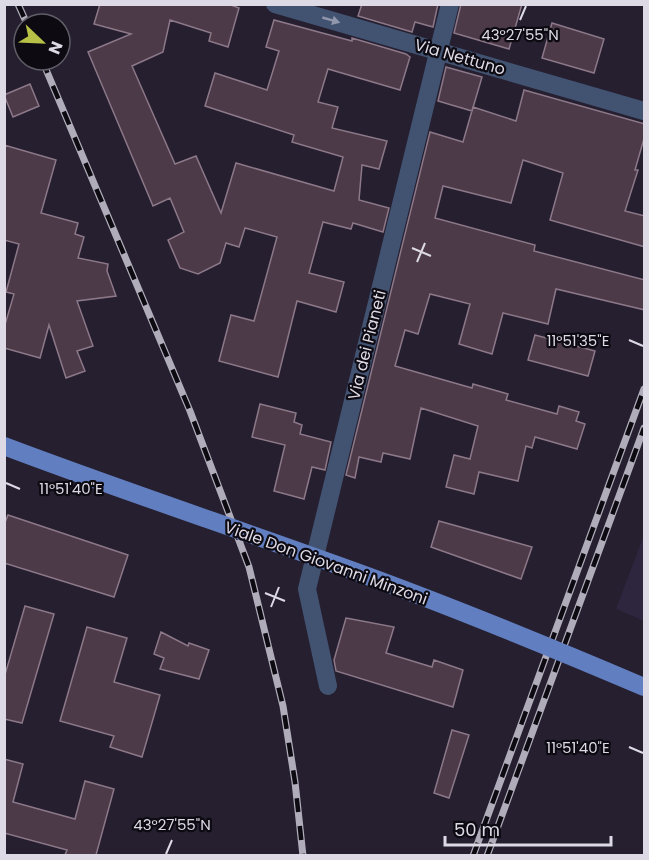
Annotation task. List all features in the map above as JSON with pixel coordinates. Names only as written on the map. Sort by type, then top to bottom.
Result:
[{"type":"main road","name":"Viale Don Giovanni Minzoni","points":[[4,446],[104,484],[339,566],[541,643],[645,687]]},
{"type":"street","name":"Via Nettuno","points":[[275,4],[645,111]]},
{"type":"street","name":"Via dei Pianeti","points":[[328,686],[307,589],[450,4]]},
{"type":"shaded area","points":[[644,535],[644,621],[616,609]]},
{"type":"building","points":[[100,4],[228,4],[239,8],[228,47],[209,41],[211,33],[170,20],[163,52],[132,66],[175,164],[196,156],[221,213],[236,163],[334,191],[343,157],[292,142],[294,135],[205,106],[215,73],[267,90],[279,51],[266,47],[274,20],[352,41],[352,38],[410,57],[400,90],[328,69],[318,102],[338,107],[332,128],[387,141],[379,169],[362,165],[359,200],[389,208],[383,232],[353,223],[351,229],[323,222],[309,273],[344,282],[336,312],[297,301],[278,377],[219,361],[231,315],[254,321],[277,237],[245,228],[239,247],[226,243],[220,263],[198,274],[180,268],[168,240],[184,232],[170,198],[153,206],[88,52],[131,34],[94,24]]},
{"type":"building","points":[[362,4],[438,4],[433,27],[415,22],[412,32],[358,16]]},
{"type":"building","points":[[461,4],[522,4],[509,49],[454,33]]},
{"type":"building","points":[[552,23],[604,39],[594,73],[542,58]]},
{"type":"building","points":[[446,67],[482,77],[472,111],[438,101]]},
{"type":"building","points":[[30,84],[39,106],[13,117],[4,95]]},
{"type":"building","points":[[524,90],[645,124],[645,135],[635,170],[638,170],[625,211],[645,216],[645,247],[550,220],[563,173],[523,160],[511,203],[443,186],[435,218],[535,245],[534,251],[645,280],[645,310],[556,289],[548,324],[503,313],[492,354],[459,344],[470,304],[430,294],[418,334],[405,330],[395,366],[472,388],[473,384],[508,394],[506,400],[557,414],[559,406],[579,412],[576,421],[585,424],[577,449],[535,437],[532,448],[526,446],[518,481],[479,472],[474,494],[446,487],[454,455],[470,459],[478,426],[421,408],[410,459],[383,453],[381,462],[359,457],[355,478],[346,475],[430,132],[463,142],[473,107],[516,121]]},
{"type":"building","points":[[4,145],[56,160],[41,213],[78,223],[75,234],[84,237],[78,258],[108,264],[107,271],[116,296],[77,301],[93,346],[77,351],[85,371],[66,378],[49,325],[40,358],[4,348],[4,328],[14,294],[6,292],[19,244],[4,240]]},
{"type":"building","points":[[535,335],[595,351],[588,376],[528,360]]},
{"type":"building","points":[[260,404],[296,413],[294,422],[302,425],[300,434],[331,442],[325,470],[312,467],[304,499],[274,491],[285,445],[252,437]]},
{"type":"building","points":[[8,515],[128,555],[114,597],[4,563],[4,525]]},
{"type":"building","points":[[439,521],[532,547],[521,579],[431,547]]},
{"type":"building","points":[[25,606],[54,614],[22,723],[4,719],[4,678]]},
{"type":"building","points":[[346,618],[394,627],[386,653],[432,667],[434,660],[463,670],[453,707],[336,671],[334,660]]},
{"type":"building","points":[[87,627],[127,638],[114,682],[160,695],[142,757],[110,747],[114,736],[60,721]]},
{"type":"building","points":[[161,632],[188,646],[189,643],[209,650],[199,679],[160,669],[164,658],[154,654]]},
{"type":"building","points":[[452,730],[469,735],[449,798],[434,793]]},
{"type":"building","points":[[4,759],[23,764],[13,802],[75,819],[85,781],[114,789],[96,855],[65,855],[67,850],[4,833]]},
{"type":"railway","points":[[18,4],[22,12]]},
{"type":"railway","points":[[47,72],[190,411],[249,567],[283,706],[295,782],[303,856]]},
{"type":"railway","points":[[473,856],[644,389]]},
{"type":"railway","points":[[487,856],[644,428]]}]
